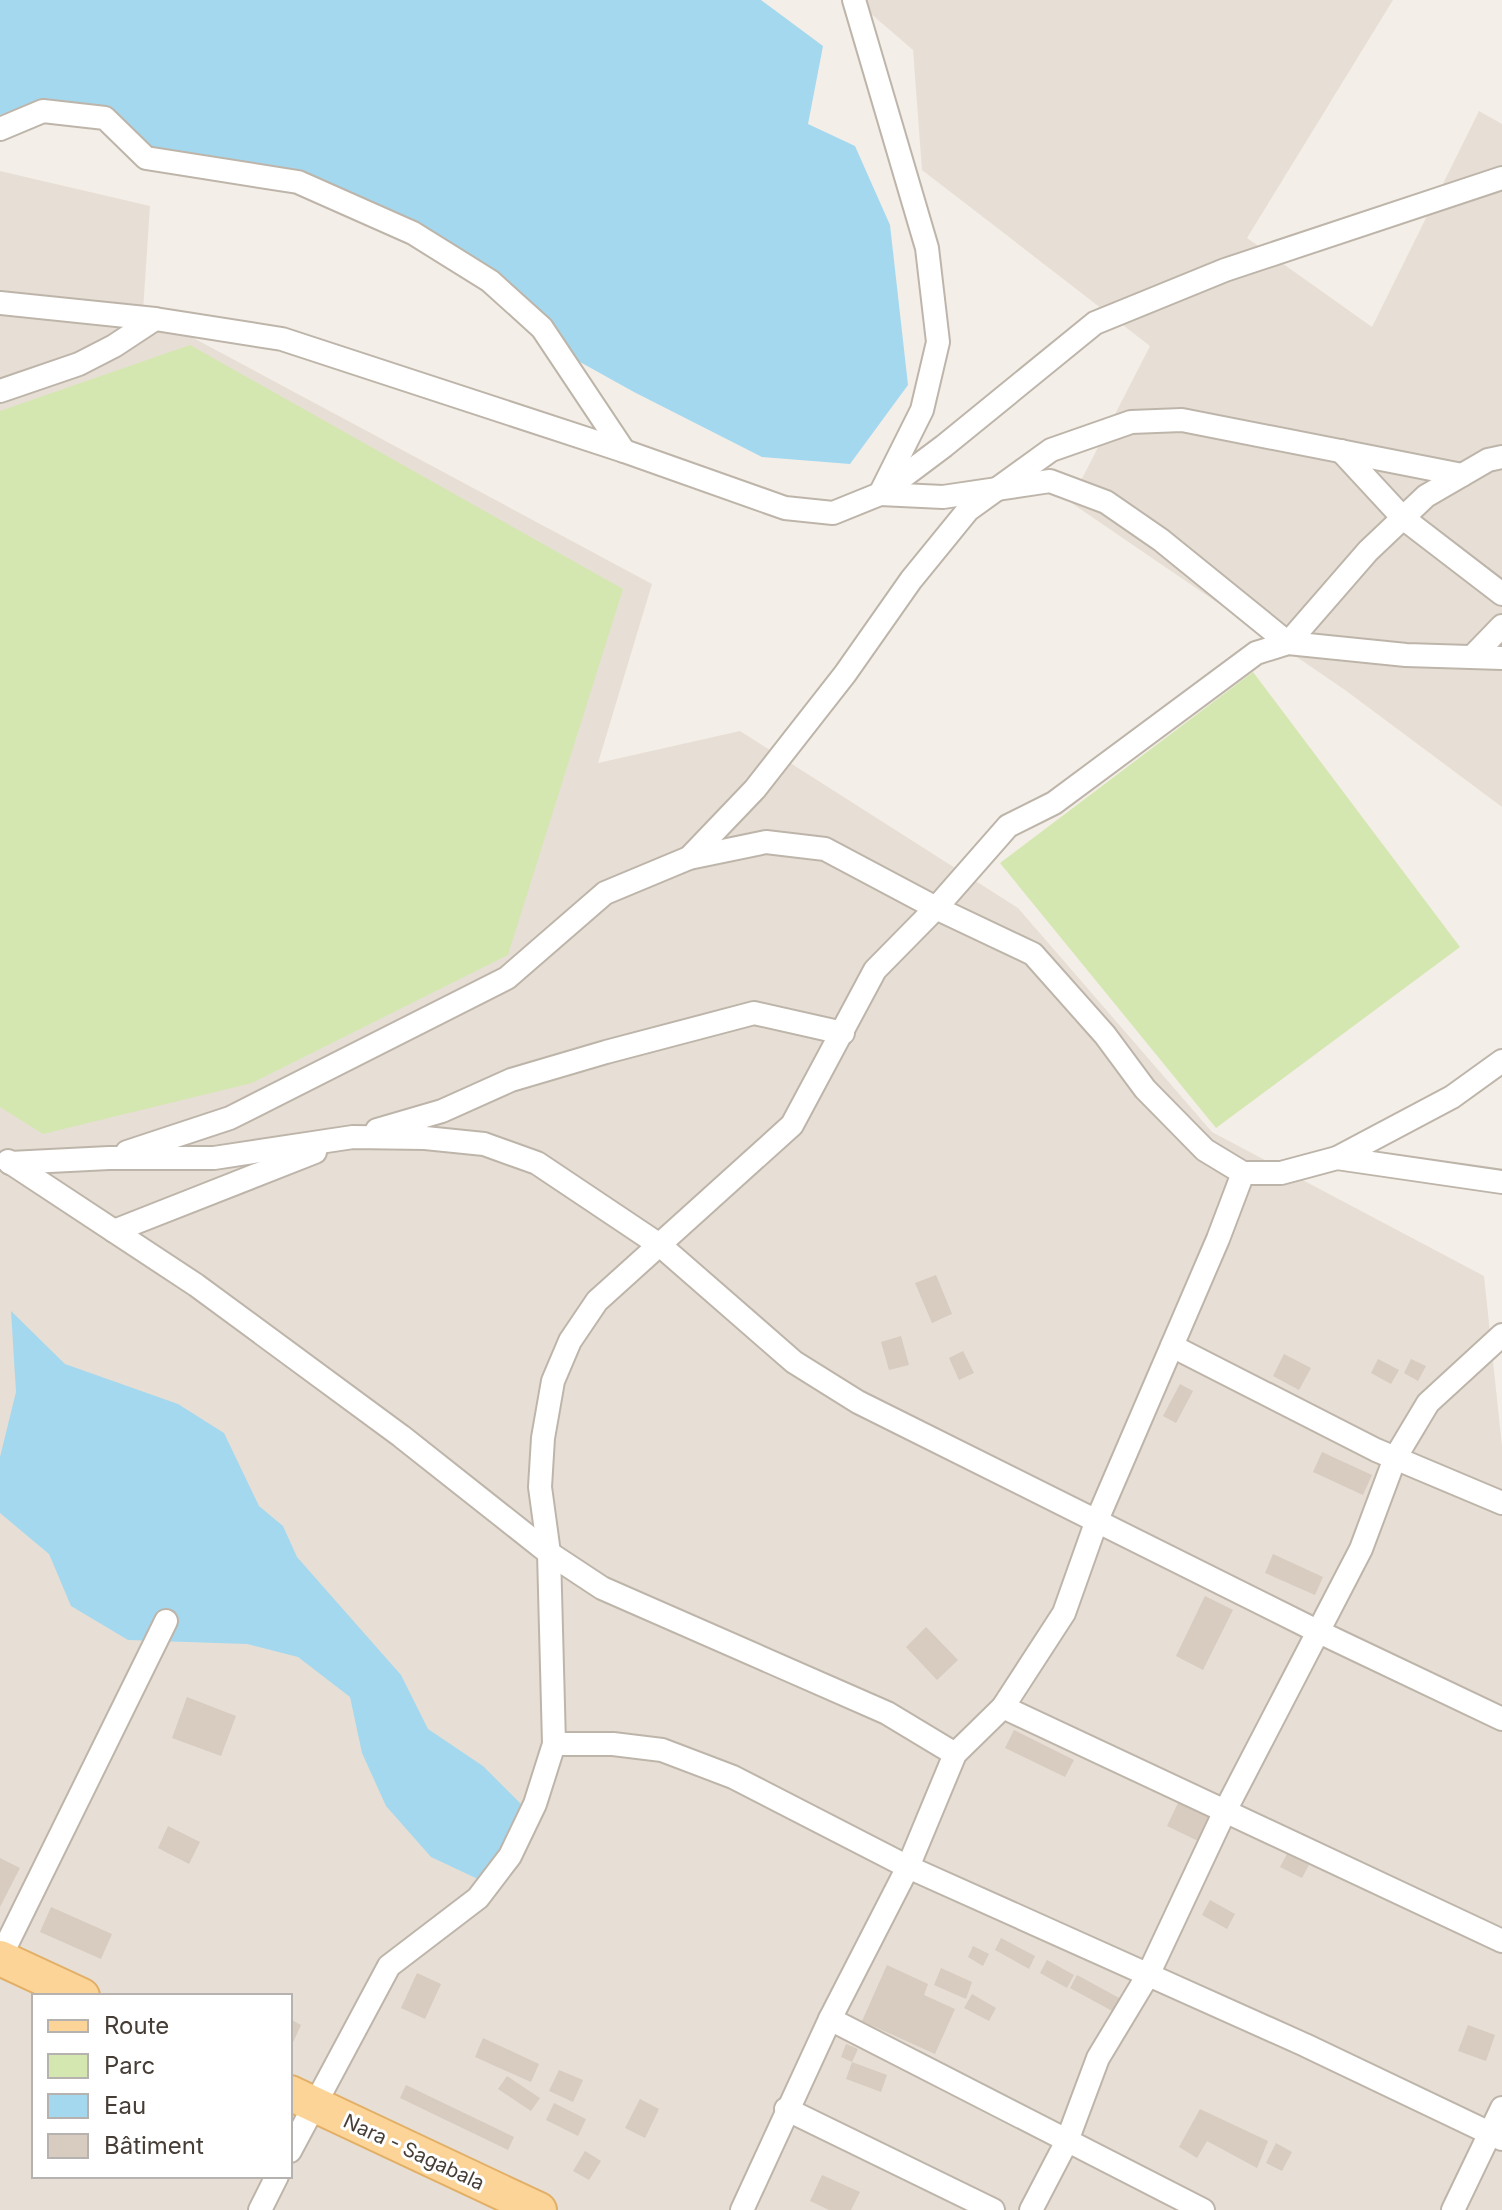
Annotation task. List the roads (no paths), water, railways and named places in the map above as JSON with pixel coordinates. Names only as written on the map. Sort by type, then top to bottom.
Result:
[{"type":"main road","points":[[0,1958],[78,1994]]},
{"type":"main road","name":"Nara - Sagabala","points":[[302,2099],[539,2210]]},
{"type":"street","points":[[854,0],[927,248],[938,342],[922,410],[880,494]]},
{"type":"street","points":[[0,129],[43,111],[105,118],[146,158],[298,182],[413,233],[490,281],[542,328],[624,451]]},
{"type":"street","points":[[0,303],[155,319],[282,339],[624,451],[785,508],[833,513],[880,494],[1095,323],[1225,270],[1502,178]]},
{"type":"street","points":[[0,391],[79,364],[155,319]]},
{"type":"street","points":[[689,858],[755,789],[845,674],[911,580],[968,510],[1051,450],[1131,422],[1182,420],[1462,475]]},
{"type":"street","points":[[1341,451],[1403,518],[1502,594]]},
{"type":"street","points":[[1288,643],[1368,551],[1426,496],[1488,460],[1502,457]]},
{"type":"street","points":[[880,494],[943,497],[1050,481],[1106,502],[1161,540],[1288,643]]},
{"type":"street","points":[[1472,657],[1502,626]]},
{"type":"street","points":[[292,2142],[302,2099],[389,1966],[478,1898],[510,1856],[535,1804],[554,1744],[549,1553],[540,1487],[543,1438],[553,1381],[570,1341],[597,1301],[792,1125],[875,970],[936,908],[1008,826],[1054,803],[1256,653],[1288,643],[1406,655],[1502,658]]},
{"type":"street","points":[[109,1158],[230,1118],[507,978],[605,893],[689,858],[766,842],[825,849],[936,908],[1033,954],[1105,1035],[1145,1089],[1205,1150],[1243,1173],[1281,1173],[1337,1158],[1452,1097],[1502,1061]]},
{"type":"street","points":[[114,1231],[353,1137],[442,1111],[525,1076],[754,1013],[843,1033]]},
{"type":"street","points":[[5,1159],[214,1158],[353,1137],[425,1138],[484,1144],[537,1163],[661,1246],[794,1362],[858,1402],[1317,1631],[1502,1719]]},
{"type":"street","points":[[1337,1158],[1502,1182]]},
{"type":"street","points":[[5,1159],[196,1285],[375,1417],[549,1553],[602,1588],[887,1713],[955,1754]]},
{"type":"street","points":[[742,2210],[786,2109],[908,1867],[955,1754],[1003,1707],[1064,1613],[1097,1520],[1218,1239],[1243,1173]]},
{"type":"street","points":[[1031,2210],[1067,2141],[1098,2058],[1148,1975],[1225,1811],[1361,1549],[1395,1458],[1428,1403],[1502,1335]]},
{"type":"street","points":[[1172,1346],[1395,1458],[1502,1503]]},
{"type":"street","points":[[0,1958],[166,1621]]},
{"type":"street","points":[[1003,1707],[1502,1941]]},
{"type":"street","points":[[554,1744],[613,1744],[662,1750],[733,1777],[908,1867],[1305,2045],[1496,2136]]},
{"type":"street","points":[[830,2019],[1203,2210]]},
{"type":"street","points":[[1453,2210],[1496,2136],[1502,2108]]},
{"type":"street","points":[[786,2109],[993,2210]]},
{"type":"street","points":[[260,2210],[276,2178]]},
{"type":"water","points":[[0,0],[761,0],[823,46],[808,124],[855,146],[890,225],[908,385],[850,464],[762,457],[580,362],[522,302],[296,173],[149,146],[84,105],[41,100],[0,115]]},
{"type":"water","points":[[11,1311],[65,1364],[178,1404],[224,1433],[259,1506],[283,1526],[297,1557],[401,1675],[428,1729],[483,1766],[525,1808],[500,1857],[480,1880],[431,1857],[386,1806],[362,1753],[350,1697],[298,1657],[247,1644],[128,1640],[71,1606],[49,1554],[0,1513],[0,1457],[16,1392]]}]
